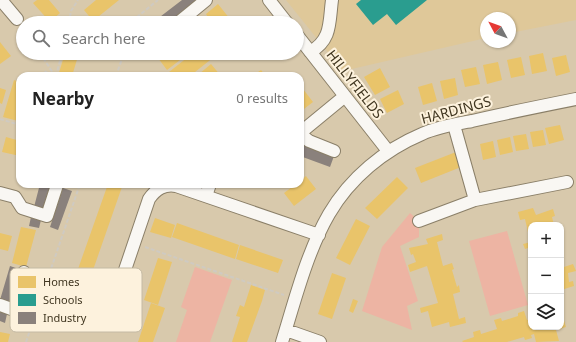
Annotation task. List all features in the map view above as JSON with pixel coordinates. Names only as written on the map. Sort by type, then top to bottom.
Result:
[{"type":"street","points":[[1,0],[16,18]]},
{"type":"street","points":[[187,16],[206,0]]},
{"type":"street","points":[[269,0],[282,16]]},
{"type":"street","points":[[310,52],[324,42],[327,35],[332,0]]},
{"type":"street","name":"HILLYFIELDS","points":[[304,44],[388,151]]},
{"type":"street","points":[[304,130],[345,96]]},
{"type":"street","name":"HARDINGS","points":[[282,342],[295,299],[319,235],[338,199],[351,183],[388,151],[423,133],[576,99]]},
{"type":"street","points":[[454,125],[475,200]]},
{"type":"street","points":[[304,137],[309,141],[334,151]]},
{"type":"street","points":[[419,221],[475,200],[567,182]]},
{"type":"street","points":[[0,193],[15,197],[22,208],[47,216],[56,188]]},
{"type":"street","points":[[126,268],[149,199],[153,193],[161,188]]},
{"type":"street","points":[[184,188],[319,235]]},
{"type":"street","points":[[206,196],[209,188]]},
{"type":"street","points":[[0,305],[10,309]]},
{"type":"street","points":[[286,330],[320,342]]},
{"type":"path","points":[[70,16],[71,11],[78,0]]},
{"type":"path","points":[[138,16],[158,0]]},
{"type":"path","points":[[45,60],[52,72]]},
{"type":"path","points":[[56,72],[60,60]]},
{"type":"path","points":[[117,72],[122,60]]},
{"type":"path","points":[[0,119],[16,124]]},
{"type":"path","points":[[51,268],[79,188]]},
{"type":"path","points":[[134,244],[295,299]]},
{"type":"path","points":[[26,342],[29,332]]},
{"type":"shaded area","points":[[286,0],[576,0],[576,20],[516,32],[516,12],[480,12],[480,39],[343,71],[304,22],[304,16],[299,16]]},
{"type":"shaded area","points":[[410,213],[419,221],[419,237],[400,246],[418,301],[407,306],[412,330],[362,311],[382,247]]},
{"type":"shaded area","points":[[507,231],[528,305],[490,316],[469,241]]},
{"type":"shaded area","points":[[195,267],[232,280],[210,342],[176,342],[187,310],[181,307]]},
{"type":"building: Homes","points":[[37,0],[49,0],[60,13],[57,16],[45,16],[33,3]]},
{"type":"building: Homes","points":[[96,0],[119,0],[99,16],[89,16],[84,10]]},
{"type":"building: Homes","points":[[218,4],[228,16],[207,16],[206,14]]},
{"type":"building: Homes","points":[[0,42],[11,56],[0,64]]},
{"type":"building: Homes","points":[[543,53],[547,71],[532,74],[529,56]]},
{"type":"building: Homes","points":[[566,55],[570,72],[556,76],[552,58]]},
{"type":"building: Homes","points":[[521,57],[525,75],[511,78],[507,60]]},
{"type":"building: Homes","points":[[63,60],[77,60],[73,72],[59,72]]},
{"type":"building: Homes","points":[[160,60],[180,60],[167,70]]},
{"type":"building: Homes","points":[[184,60],[210,60],[195,72],[169,72]]},
{"type":"building: Homes","points":[[498,62],[502,80],[487,84],[483,65]]},
{"type":"building: Homes","points":[[211,64],[218,72],[201,72]]},
{"type":"building: Homes","points":[[476,67],[480,84],[465,87],[461,70]]},
{"type":"building: Homes","points":[[380,68],[390,87],[375,95],[364,77]]},
{"type":"building: Homes","points":[[455,78],[458,95],[444,99],[440,81]]},
{"type":"building: Homes","points":[[14,80],[16,81],[16,120],[3,117]]},
{"type":"building: Homes","points":[[432,83],[437,101],[423,105],[418,87]]},
{"type":"building: Homes","points":[[0,88],[6,90],[2,104],[0,103]]},
{"type":"building: Homes","points":[[304,90],[313,102],[304,109]]},
{"type":"building: Homes","points":[[398,90],[404,104],[387,113],[380,99]]},
{"type":"building: Homes","points":[[560,125],[564,140],[549,144],[545,128]]},
{"type":"building: Homes","points":[[543,130],[546,145],[533,147],[530,132]]},
{"type":"building: Homes","points":[[526,134],[529,149],[516,151],[513,136]]},
{"type":"building: Homes","points":[[6,137],[16,140],[16,155],[2,152]]},
{"type":"building: Homes","points":[[510,137],[513,152],[500,155],[497,140]]},
{"type":"building: Homes","points":[[493,141],[496,157],[483,160],[480,144]]},
{"type":"building: Homes","points":[[456,152],[461,167],[421,183],[415,168]]},
{"type":"building: Homes","points":[[306,176],[316,189],[294,206],[284,193],[291,188],[304,188],[304,178]]},
{"type":"building: Homes","points":[[397,177],[408,188],[377,219],[365,208]]},
{"type":"building: Homes","points":[[107,188],[122,188],[94,268],[78,268]]},
{"type":"building: Homes","points":[[533,208],[536,215],[553,209],[555,216],[552,217],[553,222],[528,222],[528,232],[525,219],[520,220],[518,212]]},
{"type":"building: Homes","points":[[155,218],[175,225],[171,238],[150,232]]},
{"type":"building: Homes","points":[[356,219],[370,226],[350,265],[336,258]]},
{"type":"building: Homes","points":[[177,223],[239,245],[235,259],[172,237]]},
{"type":"building: Homes","points":[[21,227],[36,230],[26,267],[12,263]]},
{"type":"building: Homes","points":[[0,233],[12,236],[8,251],[0,249]]},
{"type":"building: Homes","points":[[442,234],[443,240],[437,242],[443,266],[452,263],[454,269],[452,270],[457,287],[459,285],[460,292],[453,294],[459,319],[465,317],[466,323],[450,327],[449,322],[432,327],[428,311],[421,313],[420,308],[438,303],[427,266],[410,272],[408,265],[416,262],[413,254],[411,255],[409,248],[428,244],[426,239]]},
{"type":"building: Homes","points":[[528,243],[528,248],[525,249],[523,244]]},
{"type":"building: Homes","points":[[240,245],[283,260],[278,273],[236,259]]},
{"type":"building: Homes","points":[[158,258],[172,262],[158,305],[144,300]]},
{"type":"building: Homes","points":[[573,264],[576,271],[568,273],[569,282],[573,281],[574,286],[564,289],[564,267]]},
{"type":"building: Homes","points":[[332,273],[346,278],[332,319],[318,314]]},
{"type":"building: Homes","points":[[251,285],[265,290],[262,301],[247,342],[232,342],[240,317],[236,316],[240,305],[244,307]]},
{"type":"building: Homes","points":[[353,299],[358,301],[353,313],[349,311]]},
{"type":"building: Homes","points":[[151,303],[165,308],[153,342],[138,342]]},
{"type":"building: Homes","points":[[524,311],[528,330],[556,330],[559,341],[536,342],[534,334],[531,335],[532,338],[525,340],[524,337],[507,342],[462,341],[474,337],[473,332],[480,330],[481,334],[497,329],[494,320],[501,318],[502,321],[518,316],[518,313]]},
{"type":"building: Homes","points":[[0,332],[10,334],[8,342],[0,342]]},
{"type":"building: Schools","points":[[361,0],[427,0],[396,25],[387,14],[373,25],[356,4]]},
{"type":"building: Industry","points":[[182,0],[197,0],[177,16],[161,16]]},
{"type":"building: Industry","points":[[304,145],[334,156],[330,167],[304,157]]},
{"type":"building: Industry","points":[[39,188],[50,188],[44,209],[34,207]]},
{"type":"building: Industry","points":[[63,188],[72,191],[58,230],[50,227]]},
{"type":"building: Industry","points":[[31,217],[41,220],[39,228],[29,226]]},
{"type":"building: Industry","points":[[10,266],[16,268],[10,268],[10,303],[0,300]]},
{"type":"building: Industry","points":[[0,312],[7,314],[5,323],[0,321]]}]
